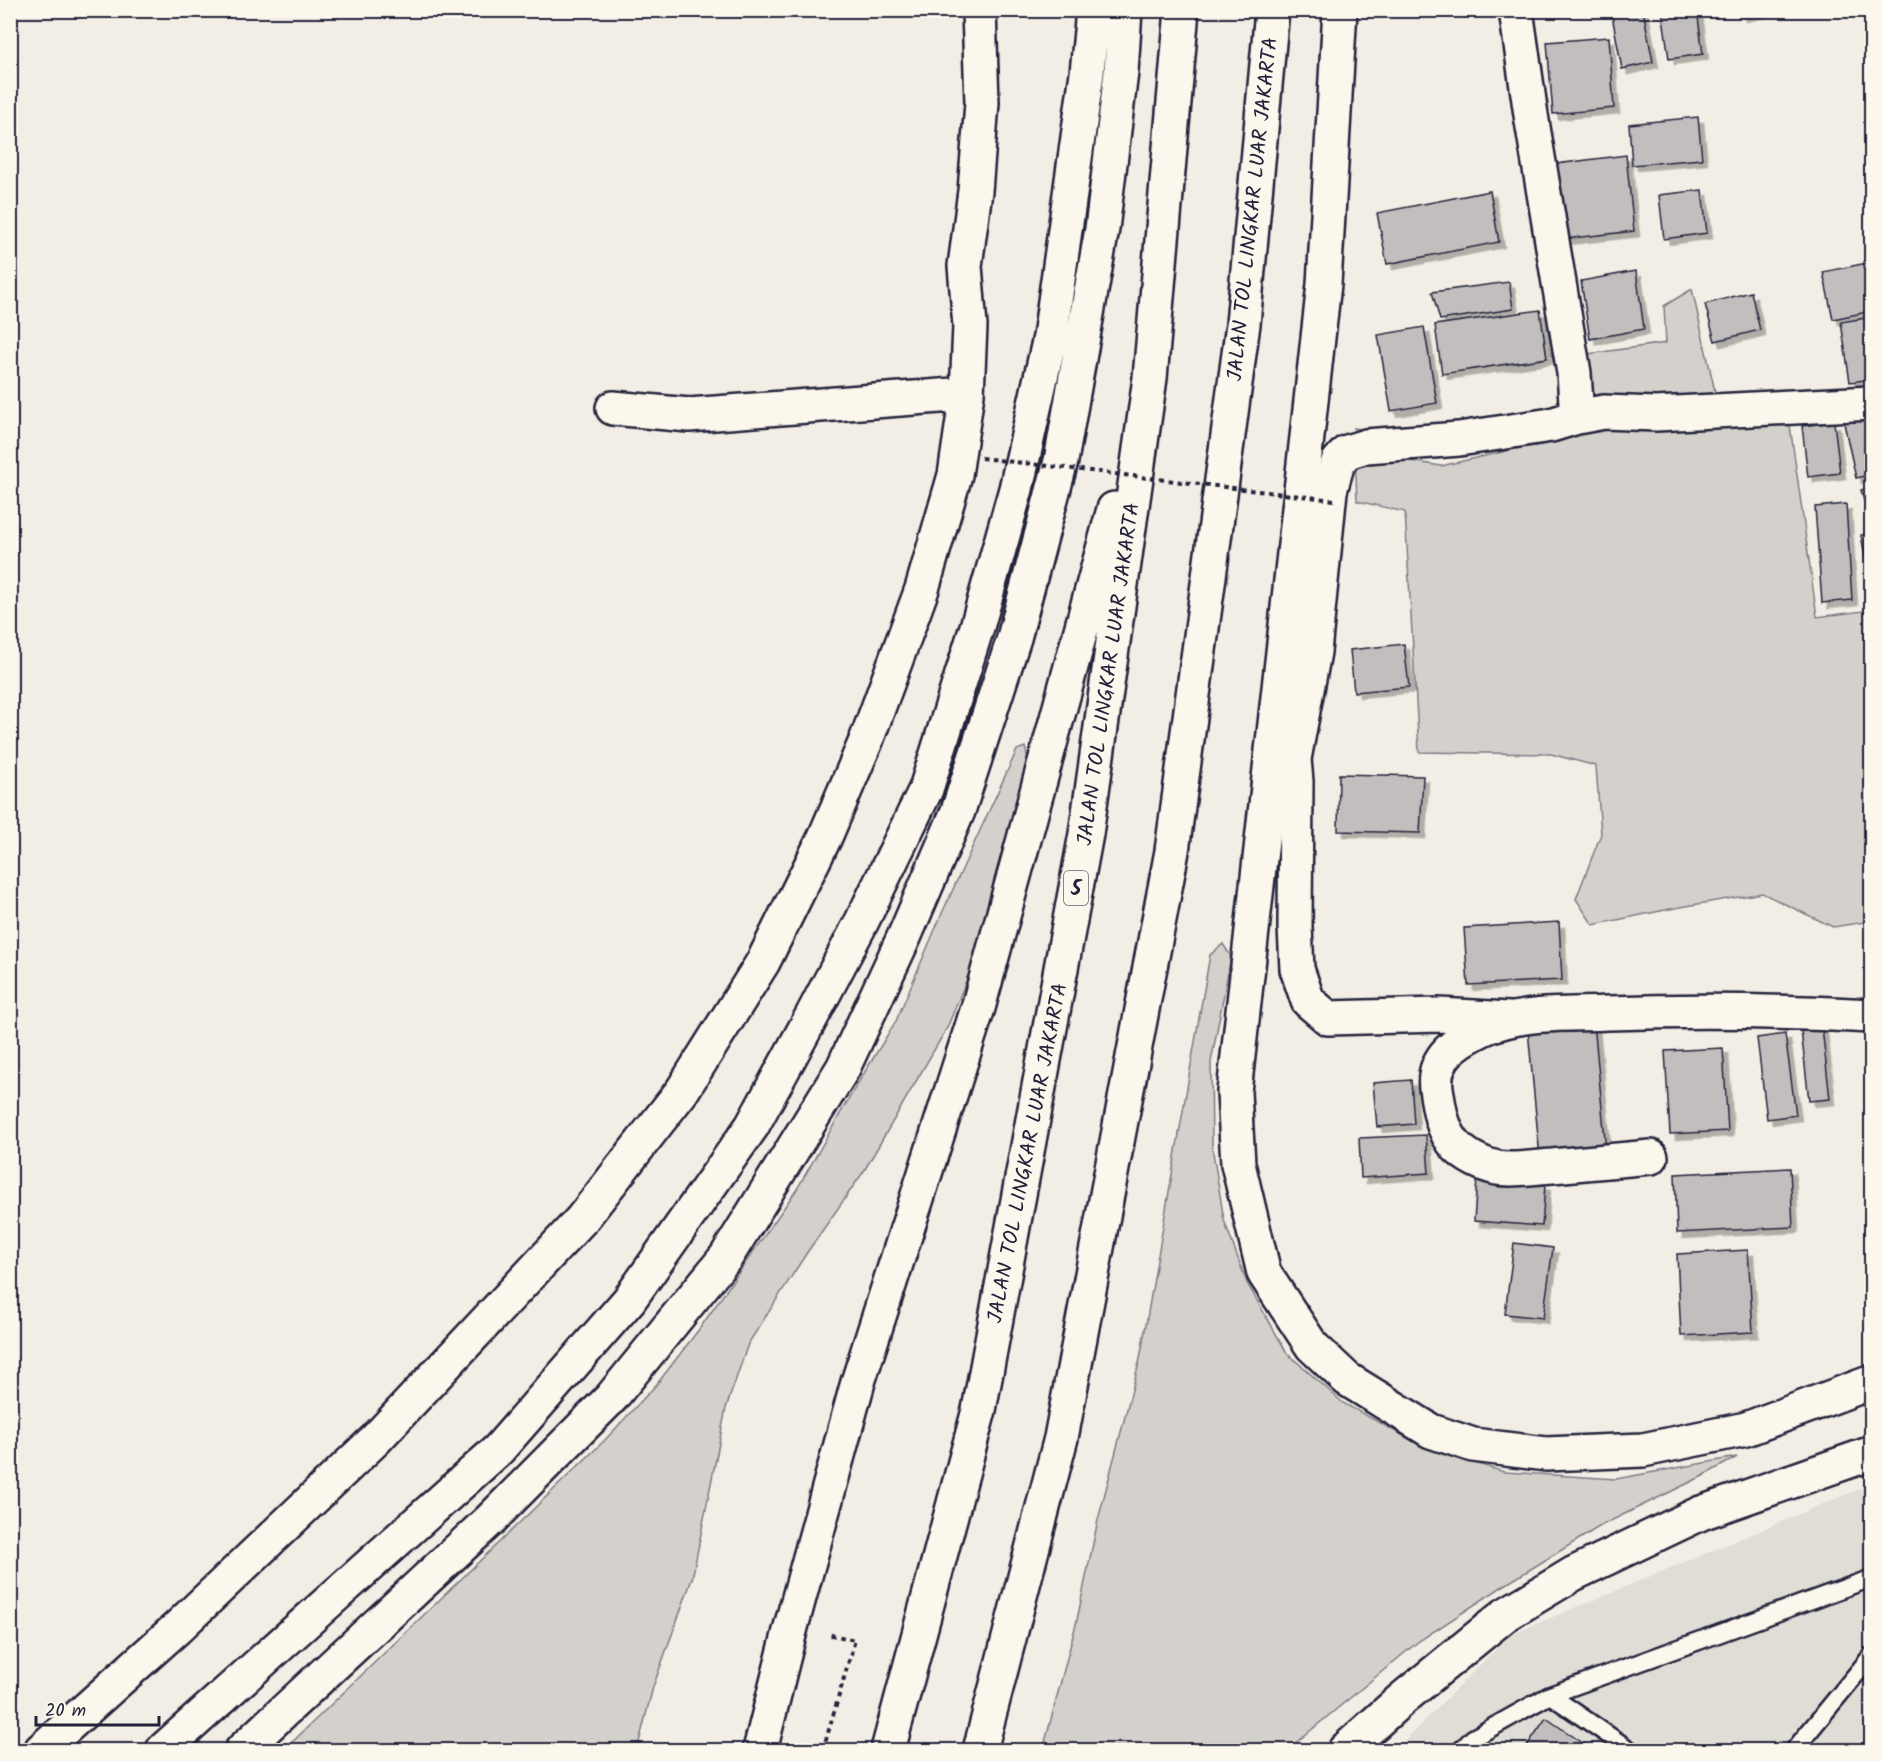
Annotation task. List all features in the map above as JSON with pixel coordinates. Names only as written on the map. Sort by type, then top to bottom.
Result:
[{"type":"main road","points":[[41,1750],[177,1628],[376,1438],[582,1219],[682,1091],[763,962],[825,837],[866,741],[922,588],[956,475],[967,394],[970,326],[965,266],[975,190],[982,103],[978,10]]},
{"type":"main road","points":[[163,1750],[498,1450],[629,1300],[752,1126],[812,1016],[862,921],[926,789],[980,616],[1016,489],[1050,337],[1087,73],[1093,10]]},
{"type":"main road","points":[[242,1750],[490,1520],[611,1398],[726,1257],[843,1068],[905,935],[958,811],[1014,638],[1058,472],[1102,229],[1121,72],[1125,10]]},
{"type":"main road","name":"JALAN TOL LINGKAR LUAR JAKARTA","points":[[888,1750],[981,1398],[1086,834],[1150,378],[1182,10]]},
{"type":"main road","name":"JALAN TOL LINGKAR LUAR JAKARTA","points":[[980,1750],[1061,1438],[1172,851],[1244,324],[1272,10]]},
{"type":"main road","points":[[1340,10],[1324,284],[1234,1092],[1238,1164],[1264,1273],[1312,1346],[1347,1379],[1431,1431],[1473,1445],[1546,1454],[1643,1450],[1746,1429],[1872,1382]]},
{"type":"main road","points":[[1516,10],[1572,363],[1577,417]]},
{"type":"main road","points":[[760,1750],[791,1626],[858,1382],[978,1008],[1150,378]]},
{"type":"main road","points":[[613,408],[688,415],[967,394]]},
{"type":"main road","points":[[1872,403],[1656,414],[1604,412],[1551,425],[1470,437],[1366,446],[1347,452],[1338,462],[1330,491],[1314,652],[1296,747],[1295,927],[1298,969],[1308,1000],[1328,1018],[1439,1015],[1509,1019],[1669,1011],[1872,1016]]},
{"type":"main road","points":[[1509,1019],[1465,1038],[1438,1063],[1435,1081],[1440,1116],[1445,1129],[1458,1148],[1480,1162],[1498,1168],[1533,1168],[1651,1157]]},
{"type":"main road","points":[[1345,1750],[1402,1699],[1505,1615],[1573,1574],[1701,1512],[1872,1452]]},
{"type":"lane","points":[[1461,1750],[1473,1738],[1550,1695],[1872,1578]]},
{"type":"lane","points":[[1794,1750],[1872,1654]]},
{"type":"lane","points":[[1550,1695],[1630,1750]]},
{"type":"path","points":[[981,458],[1334,500]]},
{"type":"path","points":[[791,1626],[855,1640],[823,1750]]},
{"type":"shaded area","points":[[1692,289],[1720,414],[1787,404],[1817,617],[1871,610],[1871,921],[1833,927],[1762,893],[1593,925],[1576,899],[1601,834],[1596,766],[1551,754],[1419,752],[1405,512],[1357,501],[1354,428],[1398,436],[1404,460],[1441,466],[1598,430],[1581,355],[1666,343],[1664,306]]},
{"type":"shaded area","points":[[1025,747],[1028,759],[982,942],[947,1028],[864,1171],[806,1254],[748,1344],[726,1408],[692,1579],[653,1687],[637,1750],[284,1750],[604,1441],[657,1384],[700,1328],[797,1189],[896,1021],[943,911],[1017,750]]},
{"type":"shaded area","points":[[1223,944],[1231,957],[1211,1062],[1212,1146],[1224,1220],[1247,1283],[1287,1353],[1343,1403],[1426,1448],[1504,1472],[1616,1479],[1737,1457],[1602,1525],[1500,1588],[1419,1641],[1287,1750],[1043,1750],[1077,1620],[1098,1520],[1140,1359],[1210,955]]},
{"type":"shaded area","points":[[1871,1484],[1871,1750],[1395,1750],[1510,1635]]},
{"type":"building","points":[[1611,10],[1643,10],[1653,62],[1622,69]]},
{"type":"building","points":[[1662,10],[1697,10],[1703,54],[1669,59]]},
{"type":"building","points":[[1740,10],[1767,10],[1741,16]]},
{"type":"building","points":[[1609,37],[1614,108],[1553,114],[1547,42]]},
{"type":"building","points":[[1698,117],[1702,159],[1632,165],[1629,124]]},
{"type":"building","points":[[1626,155],[1634,231],[1564,239],[1556,164]]},
{"type":"building","points":[[1702,190],[1707,233],[1664,239],[1659,195]]},
{"type":"building","points":[[1490,191],[1499,242],[1387,264],[1377,213]]},
{"type":"building","points":[[1872,262],[1872,311],[1833,319],[1823,272]]},
{"type":"building","points":[[1636,271],[1644,329],[1590,339],[1581,281]]},
{"type":"building","points":[[1509,282],[1513,309],[1440,320],[1432,292]]},
{"type":"building","points":[[1751,292],[1760,330],[1715,341],[1705,304]]},
{"type":"building","points":[[1540,310],[1547,358],[1442,374],[1435,325]]},
{"type":"building","points":[[1872,317],[1872,379],[1850,382],[1841,322]]},
{"type":"building","points":[[1424,327],[1437,403],[1391,411],[1378,335]]},
{"type":"building","points":[[1872,413],[1872,474],[1856,478],[1843,419]]},
{"type":"building","points":[[1834,422],[1840,473],[1808,477],[1802,426]]},
{"type":"building","points":[[1872,487],[1872,520],[1870,521],[1861,490]]},
{"type":"building","points":[[1846,504],[1852,600],[1822,603],[1815,507]]},
{"type":"building","points":[[1872,533],[1872,582],[1870,582],[1861,535]]},
{"type":"building","points":[[1404,644],[1409,687],[1354,692],[1350,650]]},
{"type":"building","points":[[1339,774],[1423,776],[1420,833],[1338,831]]},
{"type":"building","points":[[1559,922],[1562,980],[1468,985],[1464,928]]},
{"type":"building","points":[[1867,939],[1872,939],[1872,982],[1871,982]]},
{"type":"building","points":[[1594,1023],[1606,1151],[1540,1158],[1528,1030]]},
{"type":"building","points":[[1822,1028],[1830,1099],[1809,1101],[1801,1030]]},
{"type":"building","points":[[1785,1034],[1796,1115],[1767,1119],[1757,1038]]},
{"type":"building","points":[[1723,1048],[1728,1131],[1670,1134],[1665,1051]]},
{"type":"building","points":[[1411,1080],[1414,1124],[1377,1127],[1373,1083]]},
{"type":"building","points":[[1426,1135],[1429,1173],[1361,1178],[1359,1138]]},
{"type":"building","points":[[1790,1168],[1793,1227],[1677,1233],[1675,1174]]},
{"type":"building","points":[[1477,1179],[1545,1185],[1542,1226],[1474,1221]]},
{"type":"building","points":[[1514,1243],[1553,1248],[1543,1318],[1505,1314]]},
{"type":"building","points":[[1748,1250],[1753,1332],[1681,1336],[1677,1254]]},
{"type":"building","points":[[1546,1718],[1593,1750],[1524,1750]]}]
